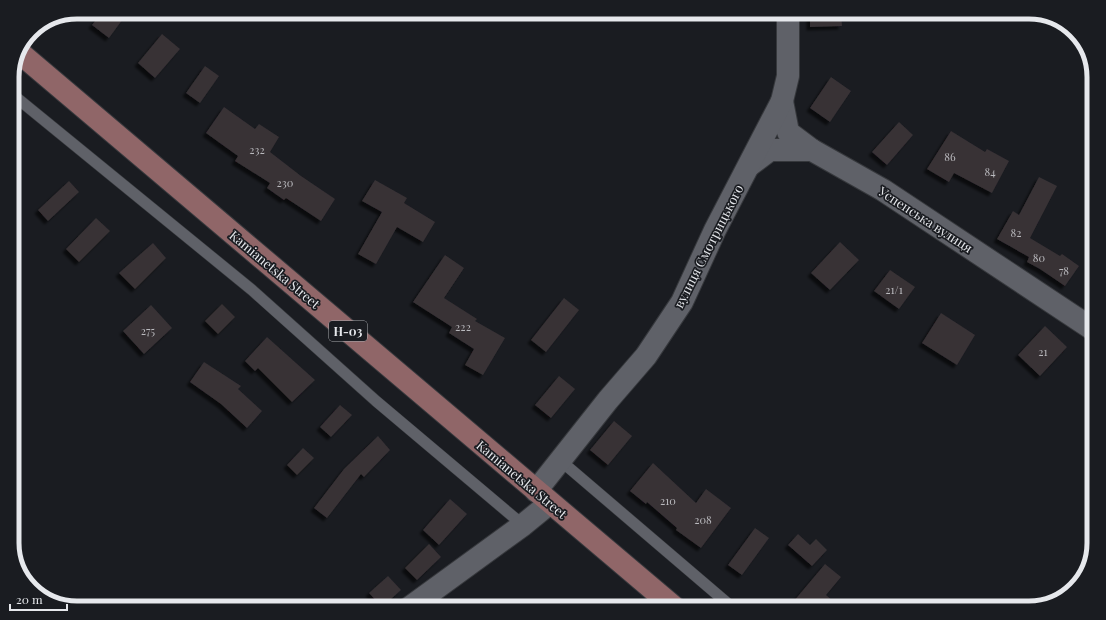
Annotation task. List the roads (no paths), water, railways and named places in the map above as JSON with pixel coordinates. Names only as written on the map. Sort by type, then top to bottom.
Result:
[{"type":"main road","name":"Kamianetska Street","points":[[23,56],[667,601]]},
{"type":"street","name":"вулиця Смотрицького","points":[[420,601],[524,525],[543,497],[561,461],[608,400],[646,356],[682,302],[715,230],[782,100],[788,76],[788,19]]},
{"type":"street","points":[[782,100],[788,132],[812,150]]},
{"type":"street","name":"Успенська вулиця","points":[[749,166],[770,150],[812,150],[883,190],[1087,325]]},
{"type":"lane","points":[[19,100],[252,290],[376,401],[524,525]]},
{"type":"lane","points":[[561,461],[725,601]]}]
